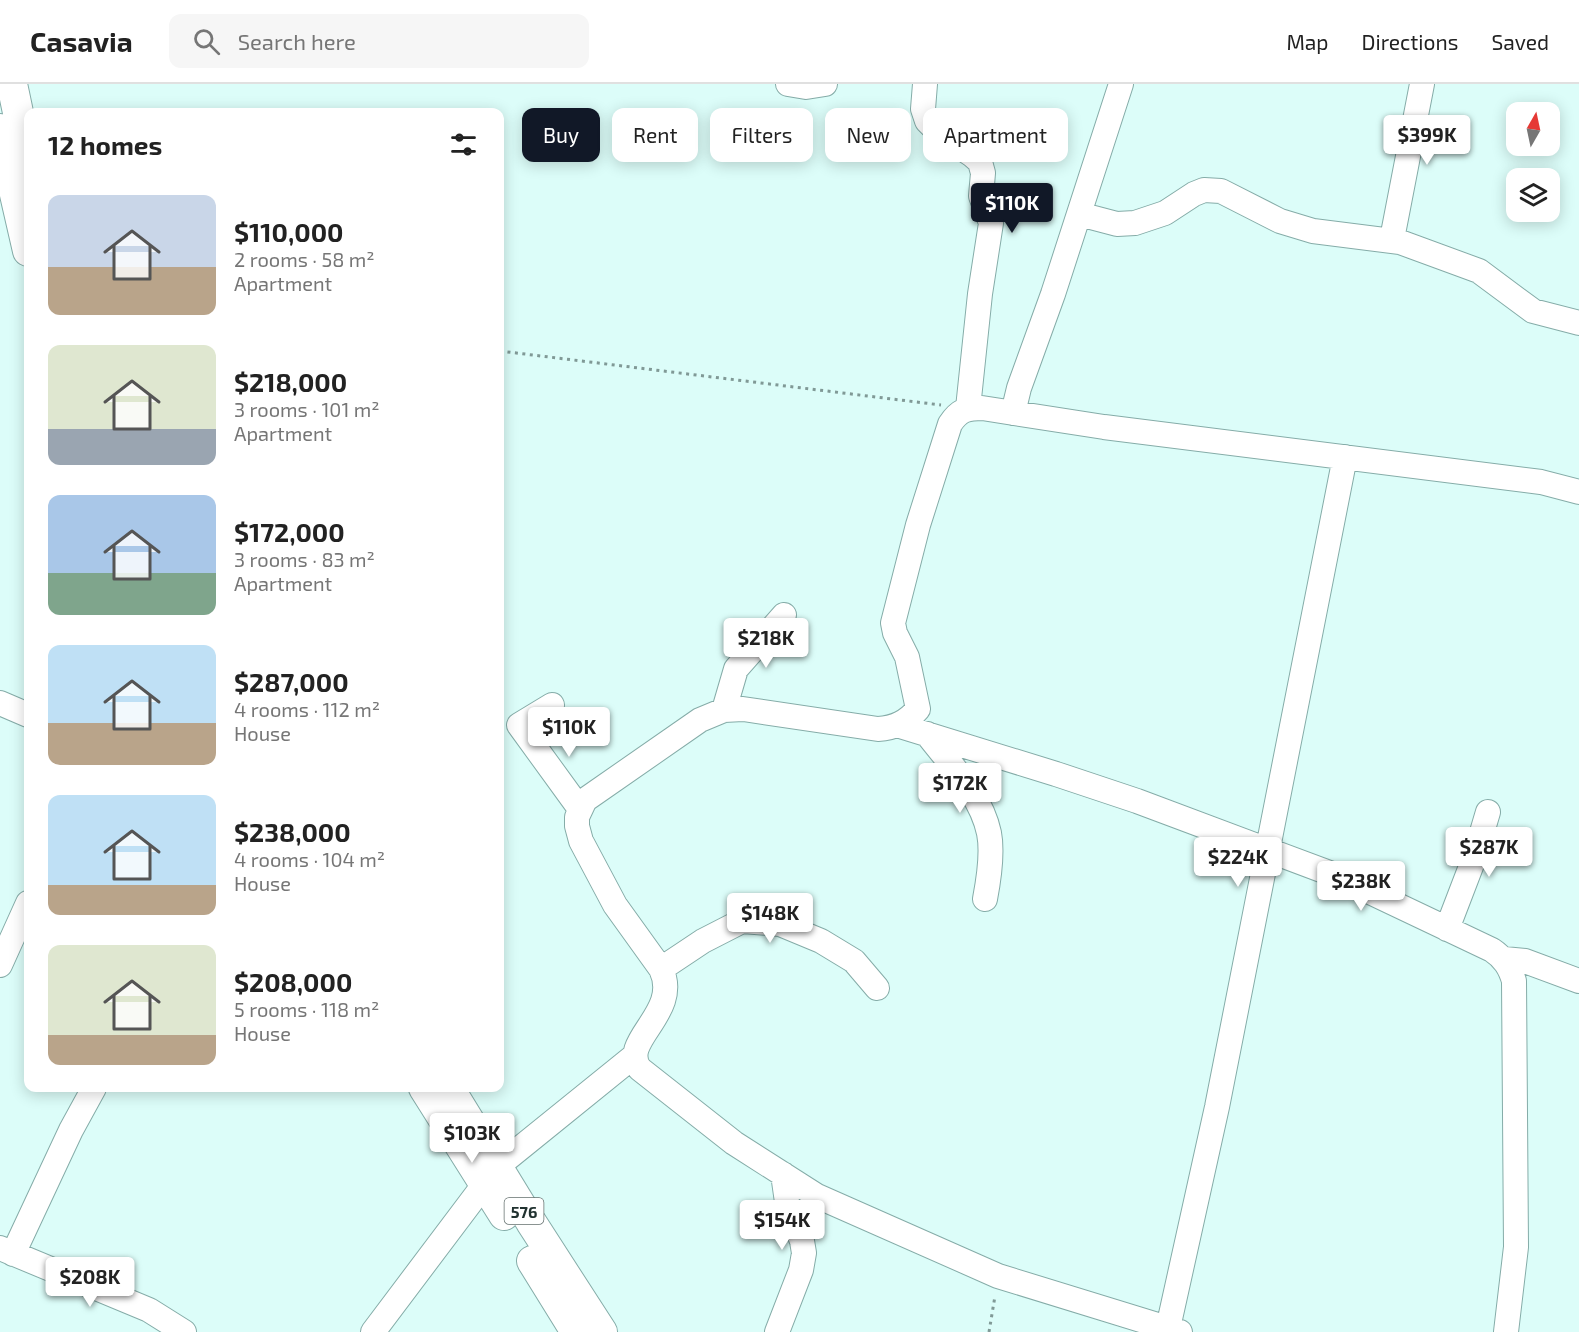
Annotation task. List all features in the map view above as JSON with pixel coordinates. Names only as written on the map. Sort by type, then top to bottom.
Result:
[{"type":"main road","points":[[12,84],[16,167],[24,223]]},
{"type":"main road","points":[[0,129],[16,167]]},
{"type":"main road","name":"576","points":[[427,1092],[531,1222],[602,1332]]},
{"type":"main road","name":"576","points":[[451,1092],[491,1174],[576,1332]]},
{"type":"street","points":[[788,84],[806,87],[825,84]]},
{"type":"street","points":[[925,84],[923,109],[927,121],[939,133],[972,154],[980,162],[983,173],[981,196],[991,223],[980,294],[968,408]]},
{"type":"street","points":[[1013,413],[1019,388],[1043,325],[1121,84]]},
{"type":"street","points":[[1392,240],[1422,84]]},
{"type":"street","points":[[1079,214],[1117,224],[1135,223],[1165,213],[1194,194],[1212,190],[1227,194],[1280,221],[1313,231],[1392,240],[1479,271],[1533,311],[1579,322]]},
{"type":"street","points":[[1345,457],[1266,850],[1174,1330],[998,1276],[817,1196],[735,1143],[640,1069],[634,1056],[637,1046],[666,996],[666,978],[615,905],[581,841],[577,826],[580,809],[585,800],[700,720],[724,710],[743,709],[871,729],[897,725],[906,721],[918,709],[907,657],[895,633],[894,615],[918,525],[950,424],[955,416],[968,408],[1549,483],[1579,492]]},
{"type":"street","points":[[724,710],[736,669],[784,615]]},
{"type":"street","points":[[0,703],[24,713]]},
{"type":"street","points":[[552,705],[519,725],[580,809]]},
{"type":"street","points":[[897,725],[1137,801],[1332,874],[1492,950],[1504,959],[1512,972],[1514,981],[1516,1106],[1516,1247],[1506,1332]]},
{"type":"street","points":[[927,734],[974,797],[989,834],[990,861],[986,899]]},
{"type":"street","points":[[1447,929],[1488,812]]},
{"type":"street","points":[[0,964],[24,912]]},
{"type":"street","points":[[661,969],[703,941],[742,921],[780,924],[821,941],[854,961],[877,988]]},
{"type":"street","points":[[1504,959],[1525,961],[1579,981]]},
{"type":"street","points":[[372,1332],[491,1174],[634,1056]]},
{"type":"street","points":[[92,1092],[6,1251],[149,1310],[184,1332]]},
{"type":"street","points":[[777,1332],[801,1270],[804,1253],[802,1241],[787,1202],[783,1174]]},
{"type":"path","points":[[504,351],[968,408]]},
{"type":"path","points":[[989,1332],[998,1276]]}]
